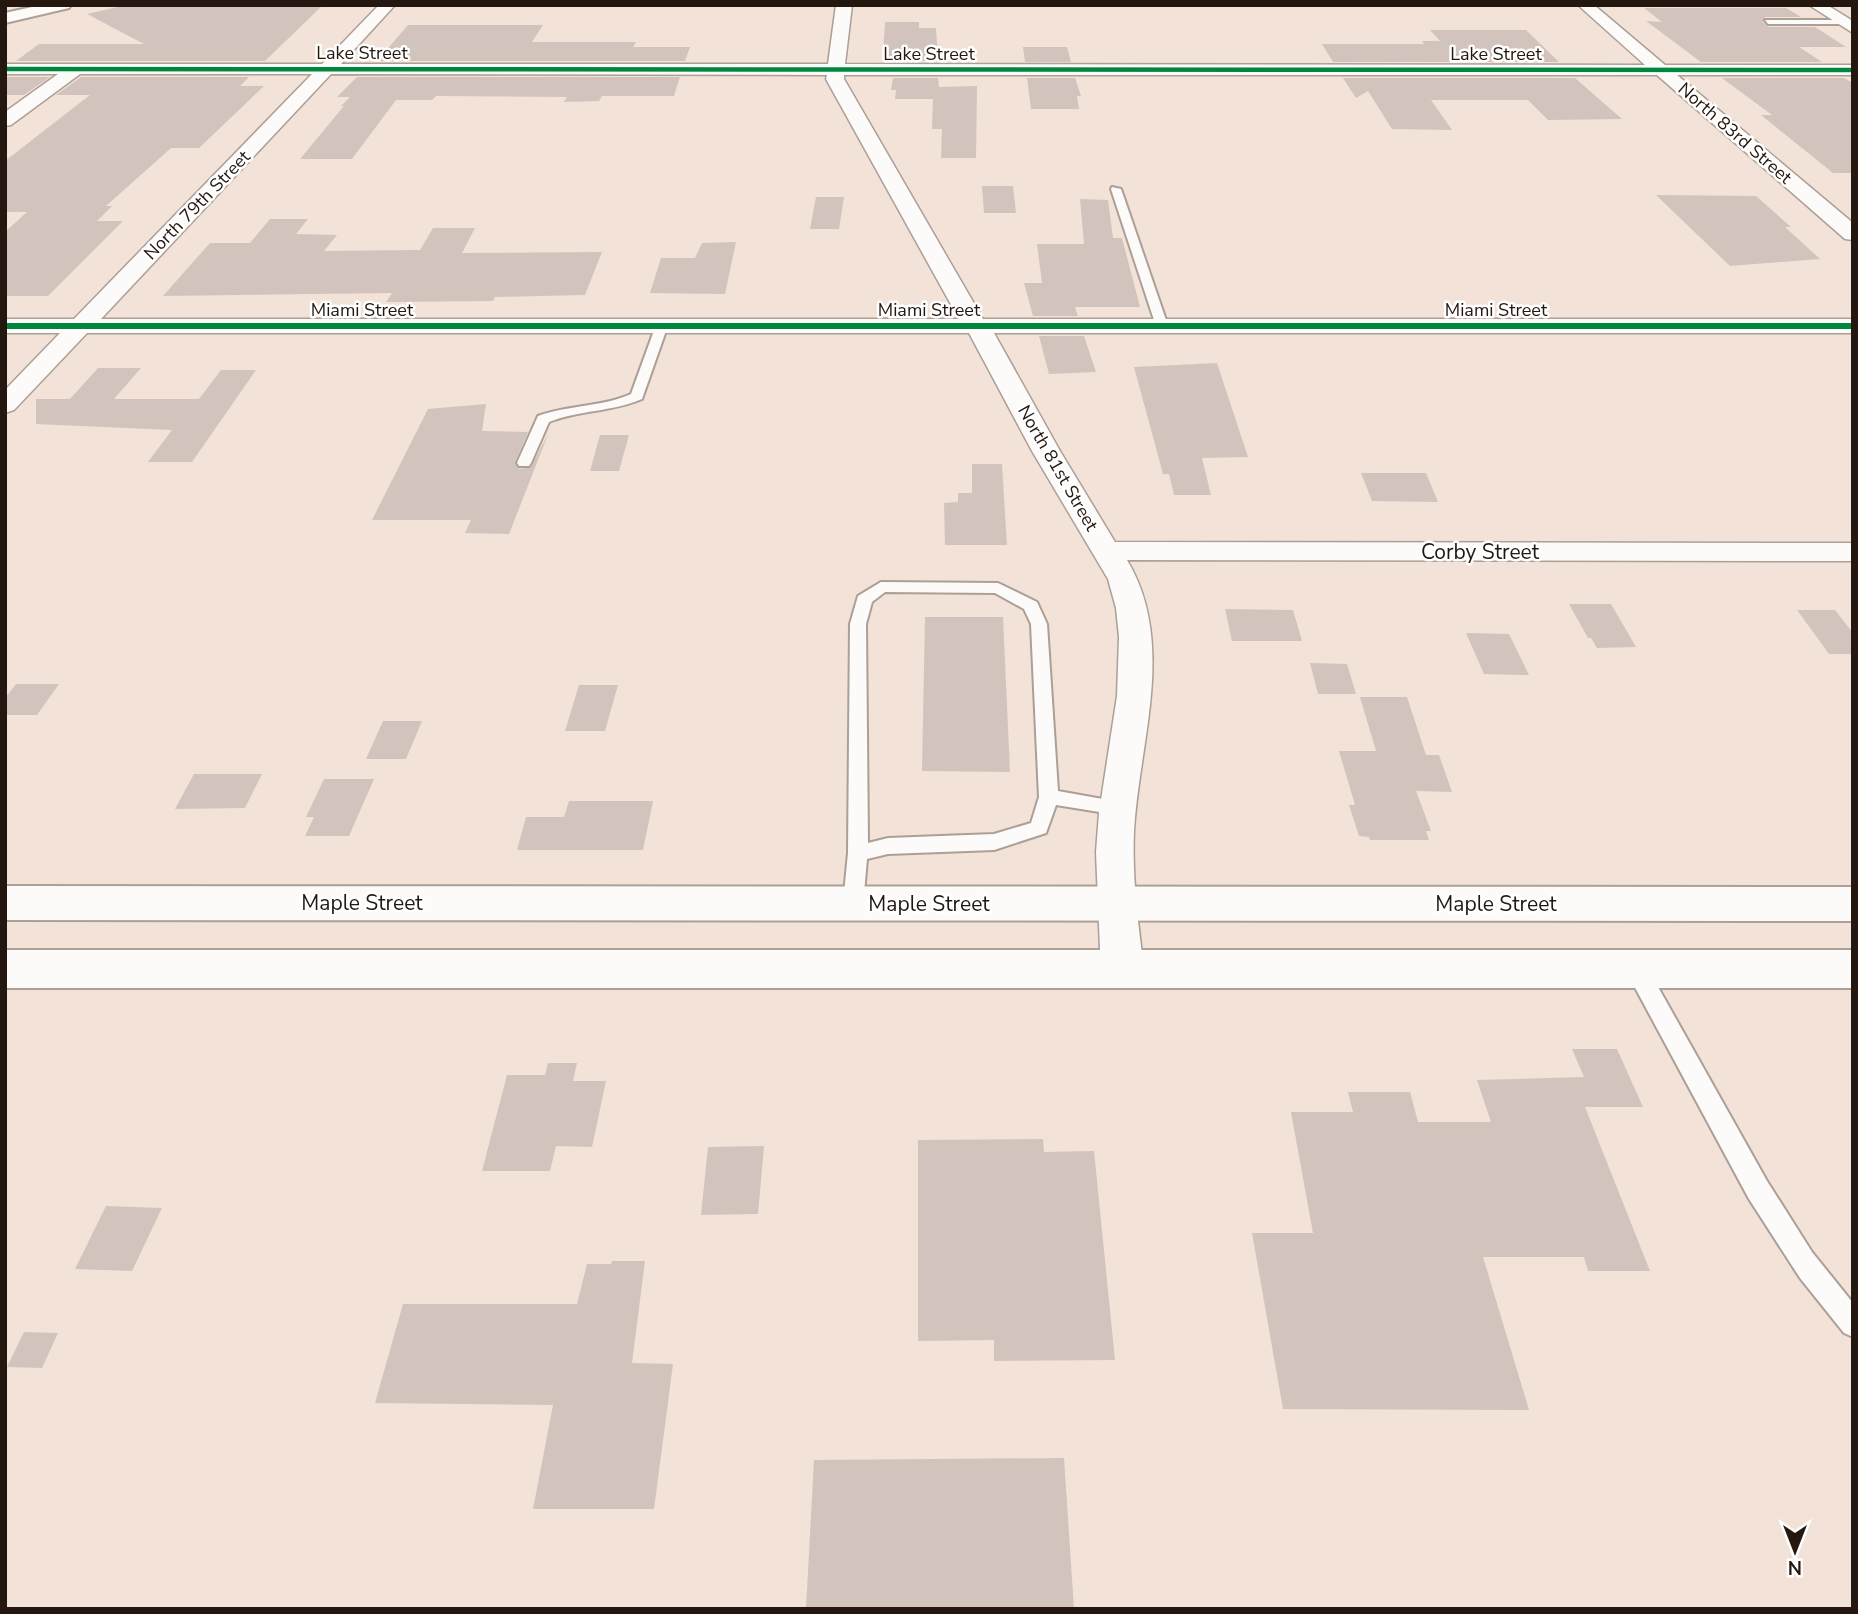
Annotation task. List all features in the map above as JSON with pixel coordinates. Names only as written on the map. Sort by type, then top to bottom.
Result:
[{"type":"main road","points":[[5,18],[63,5]]},
{"type":"main road","name":"Maple Street","points":[[5,902],[1853,904]]},
{"type":"main road","points":[[5,968],[1853,968]]},
{"type":"street","name":"North 79th Street","points":[[5,405],[388,5]]},
{"type":"street","name":"North 81st Street","points":[[844,5],[835,79],[1046,451],[1107,551],[1129,594],[1136,630],[1138,663],[1118,808],[1114,867],[1124,968]]},
{"type":"street","name":"North 83rd Street","points":[[1585,5],[1853,234]]},
{"type":"street","points":[[1816,5],[1848,25]]},
{"type":"street","name":"Lake Street","points":[[5,69],[1853,70]]},
{"type":"street","points":[[5,121],[76,69]]},
{"type":"street","name":"Miami Street","points":[[5,326],[1853,326]]},
{"type":"street","name":"Corby Street","points":[[1107,551],[1853,552]]},
{"type":"lane","points":[[1768,22],[1848,25]]},
{"type":"lane","points":[[1116,189],[1162,326]]},
{"type":"lane","points":[[524,463],[543,419],[559,412],[621,405],[637,396],[662,325]]},
{"type":"lane","points":[[853,904],[858,853],[858,624],[864,600],[881,587],[998,588],[1031,606],[1039,624],[1049,797],[1038,828],[994,842],[888,846],[858,853]]},
{"type":"lane","points":[[1049,797],[1118,808]]},
{"type":"lane","points":[[1636,968],[1707,1100],[1786,1235],[1805,1264],[1853,1324]]},
{"type":"building","points":[[126,5],[323,5],[265,61],[16,61],[39,44],[144,44],[87,14]]},
{"type":"building","points":[[1644,8],[1786,8],[1801,17],[1765,17],[1763,22],[1768,27],[1815,27],[1846,47],[1799,47],[1822,62],[1701,62],[1646,21],[1662,22]]},
{"type":"building","points":[[885,22],[919,22],[919,28],[936,28],[938,61],[886,59],[886,55],[883,55]]},
{"type":"building","points":[[408,25],[543,25],[532,42],[636,42],[633,47],[690,47],[685,61],[372,61],[389,47]]},
{"type":"building","points":[[1430,30],[1526,30],[1559,62],[1333,62],[1322,44],[1424,44],[1422,41],[1440,41]]},
{"type":"building","points":[[1023,47],[1067,47],[1071,62],[1025,62]]},
{"type":"building","points":[[5,77],[50,77],[24,95],[5,95]]},
{"type":"building","points":[[81,77],[249,77],[240,86],[264,86],[199,148],[171,148],[106,206],[112,206],[97,221],[123,221],[48,296],[5,296],[5,232],[27,212],[5,212],[5,161],[90,95],[56,95]]},
{"type":"building","points":[[357,77],[680,77],[674,96],[602,96],[599,101],[564,102],[567,97],[436,96],[432,100],[396,100],[352,159],[300,159],[344,106],[341,106],[350,97],[337,97]]},
{"type":"building","points":[[893,78],[938,78],[939,87],[977,86],[976,158],[941,158],[942,129],[932,129],[933,99],[895,99],[896,90],[891,90]]},
{"type":"building","points":[[1027,78],[1075,78],[1081,96],[1077,96],[1079,109],[1031,109]]},
{"type":"building","points":[[1343,78],[1575,78],[1622,119],[1548,120],[1528,100],[1431,100],[1452,130],[1392,129],[1368,91],[1356,98]]},
{"type":"building","points":[[1722,78],[1844,78],[1853,83],[1853,173],[1833,173],[1761,115],[1772,115]]},
{"type":"building","points":[[982,186],[1013,186],[1016,213],[984,213]]},
{"type":"building","points":[[1656,195],[1756,196],[1791,227],[1785,227],[1820,259],[1730,266]]},
{"type":"building","points":[[816,197],[844,197],[839,229],[810,229]]},
{"type":"building","points":[[1080,199],[1108,200],[1113,238],[1122,238],[1140,307],[1075,307],[1078,316],[1033,316],[1024,283],[1042,283],[1037,244],[1084,244]]},
{"type":"building","points":[[270,219],[308,219],[296,234],[337,235],[324,251],[420,250],[433,228],[475,228],[462,253],[602,252],[585,295],[495,297],[493,301],[386,302],[392,293],[163,296],[210,243],[250,243]]},
{"type":"building","points":[[736,242],[725,294],[650,293],[661,258],[695,258],[702,243]]},
{"type":"building","points":[[1039,336],[1084,336],[1096,372],[1049,374]]},
{"type":"building","points":[[1217,363],[1248,457],[1202,458],[1211,495],[1174,495],[1169,474],[1163,474],[1134,367]]},
{"type":"building","points":[[98,368],[141,368],[114,399],[199,399],[221,370],[256,370],[192,462],[148,462],[172,430],[36,424],[36,399],[70,399]]},
{"type":"building","points":[[486,404],[482,431],[528,432],[515,462],[519,469],[531,467],[549,432],[509,534],[465,533],[471,520],[372,520],[428,409]]},
{"type":"building","points":[[600,435],[629,435],[619,471],[590,471]]},
{"type":"building","points":[[972,464],[1002,464],[1007,545],[945,545],[944,503],[958,502],[958,493],[972,493]]},
{"type":"building","points":[[1361,473],[1426,473],[1438,502],[1372,501]]},
{"type":"building","points":[[1569,604],[1611,604],[1636,647],[1597,648],[1591,638],[1588,638]]},
{"type":"building","points":[[1225,609],[1293,610],[1302,641],[1232,641]]},
{"type":"building","points":[[1797,610],[1835,610],[1853,633],[1853,654],[1829,654]]},
{"type":"building","points":[[925,617],[1003,617],[1010,772],[922,771]]},
{"type":"building","points":[[1466,633],[1509,634],[1529,675],[1484,674]]},
{"type":"building","points":[[1310,663],[1347,664],[1356,694],[1318,694]]},
{"type":"building","points":[[16,684],[59,684],[37,715],[5,715],[5,698]]},
{"type":"building","points":[[579,685],[618,685],[605,731],[565,731]]},
{"type":"building","points":[[1360,697],[1407,697],[1426,755],[1439,755],[1452,792],[1416,791],[1431,831],[1426,831],[1429,840],[1370,840],[1369,837],[1359,836],[1349,805],[1355,805],[1339,751],[1376,751]]},
{"type":"building","points":[[383,721],[422,721],[406,759],[366,759]]},
{"type":"building","points":[[194,774],[262,774],[245,808],[175,809]]},
{"type":"building","points":[[324,779],[374,779],[349,836],[305,836],[314,817],[306,817]]},
{"type":"building","points":[[569,801],[653,801],[643,850],[517,850],[526,817],[564,817]]},
{"type":"building","points":[[1572,1049],[1617,1049],[1643,1107],[1585,1107],[1650,1271],[1588,1271],[1584,1257],[1483,1257],[1529,1410],[1283,1409],[1252,1233],[1313,1233],[1291,1112],[1353,1112],[1348,1092],[1410,1092],[1418,1122],[1491,1122],[1477,1080],[1584,1077]]},
{"type":"building","points":[[548,1063],[577,1063],[573,1081],[606,1081],[592,1147],[556,1146],[550,1171],[482,1171],[507,1075],[545,1075]]},
{"type":"building","points":[[1043,1139],[1044,1152],[1094,1151],[1115,1360],[994,1361],[994,1340],[918,1341],[918,1140]]},
{"type":"building","points":[[764,1146],[758,1214],[701,1215],[708,1147]]},
{"type":"building","points":[[106,1206],[162,1208],[132,1271],[75,1269]]},
{"type":"building","points":[[612,1261],[645,1261],[632,1363],[673,1364],[654,1509],[533,1509],[553,1405],[375,1403],[403,1304],[577,1304],[587,1264],[611,1264]]},
{"type":"building","points":[[24,1332],[58,1333],[42,1368],[7,1367]]},
{"type":"building","points":[[1064,1458],[1074,1609],[806,1609],[814,1460]]},
{"type":"cycle path","points":[[5,69],[1853,70]]},
{"type":"cycle path","points":[[5,326],[1853,326]]}]
